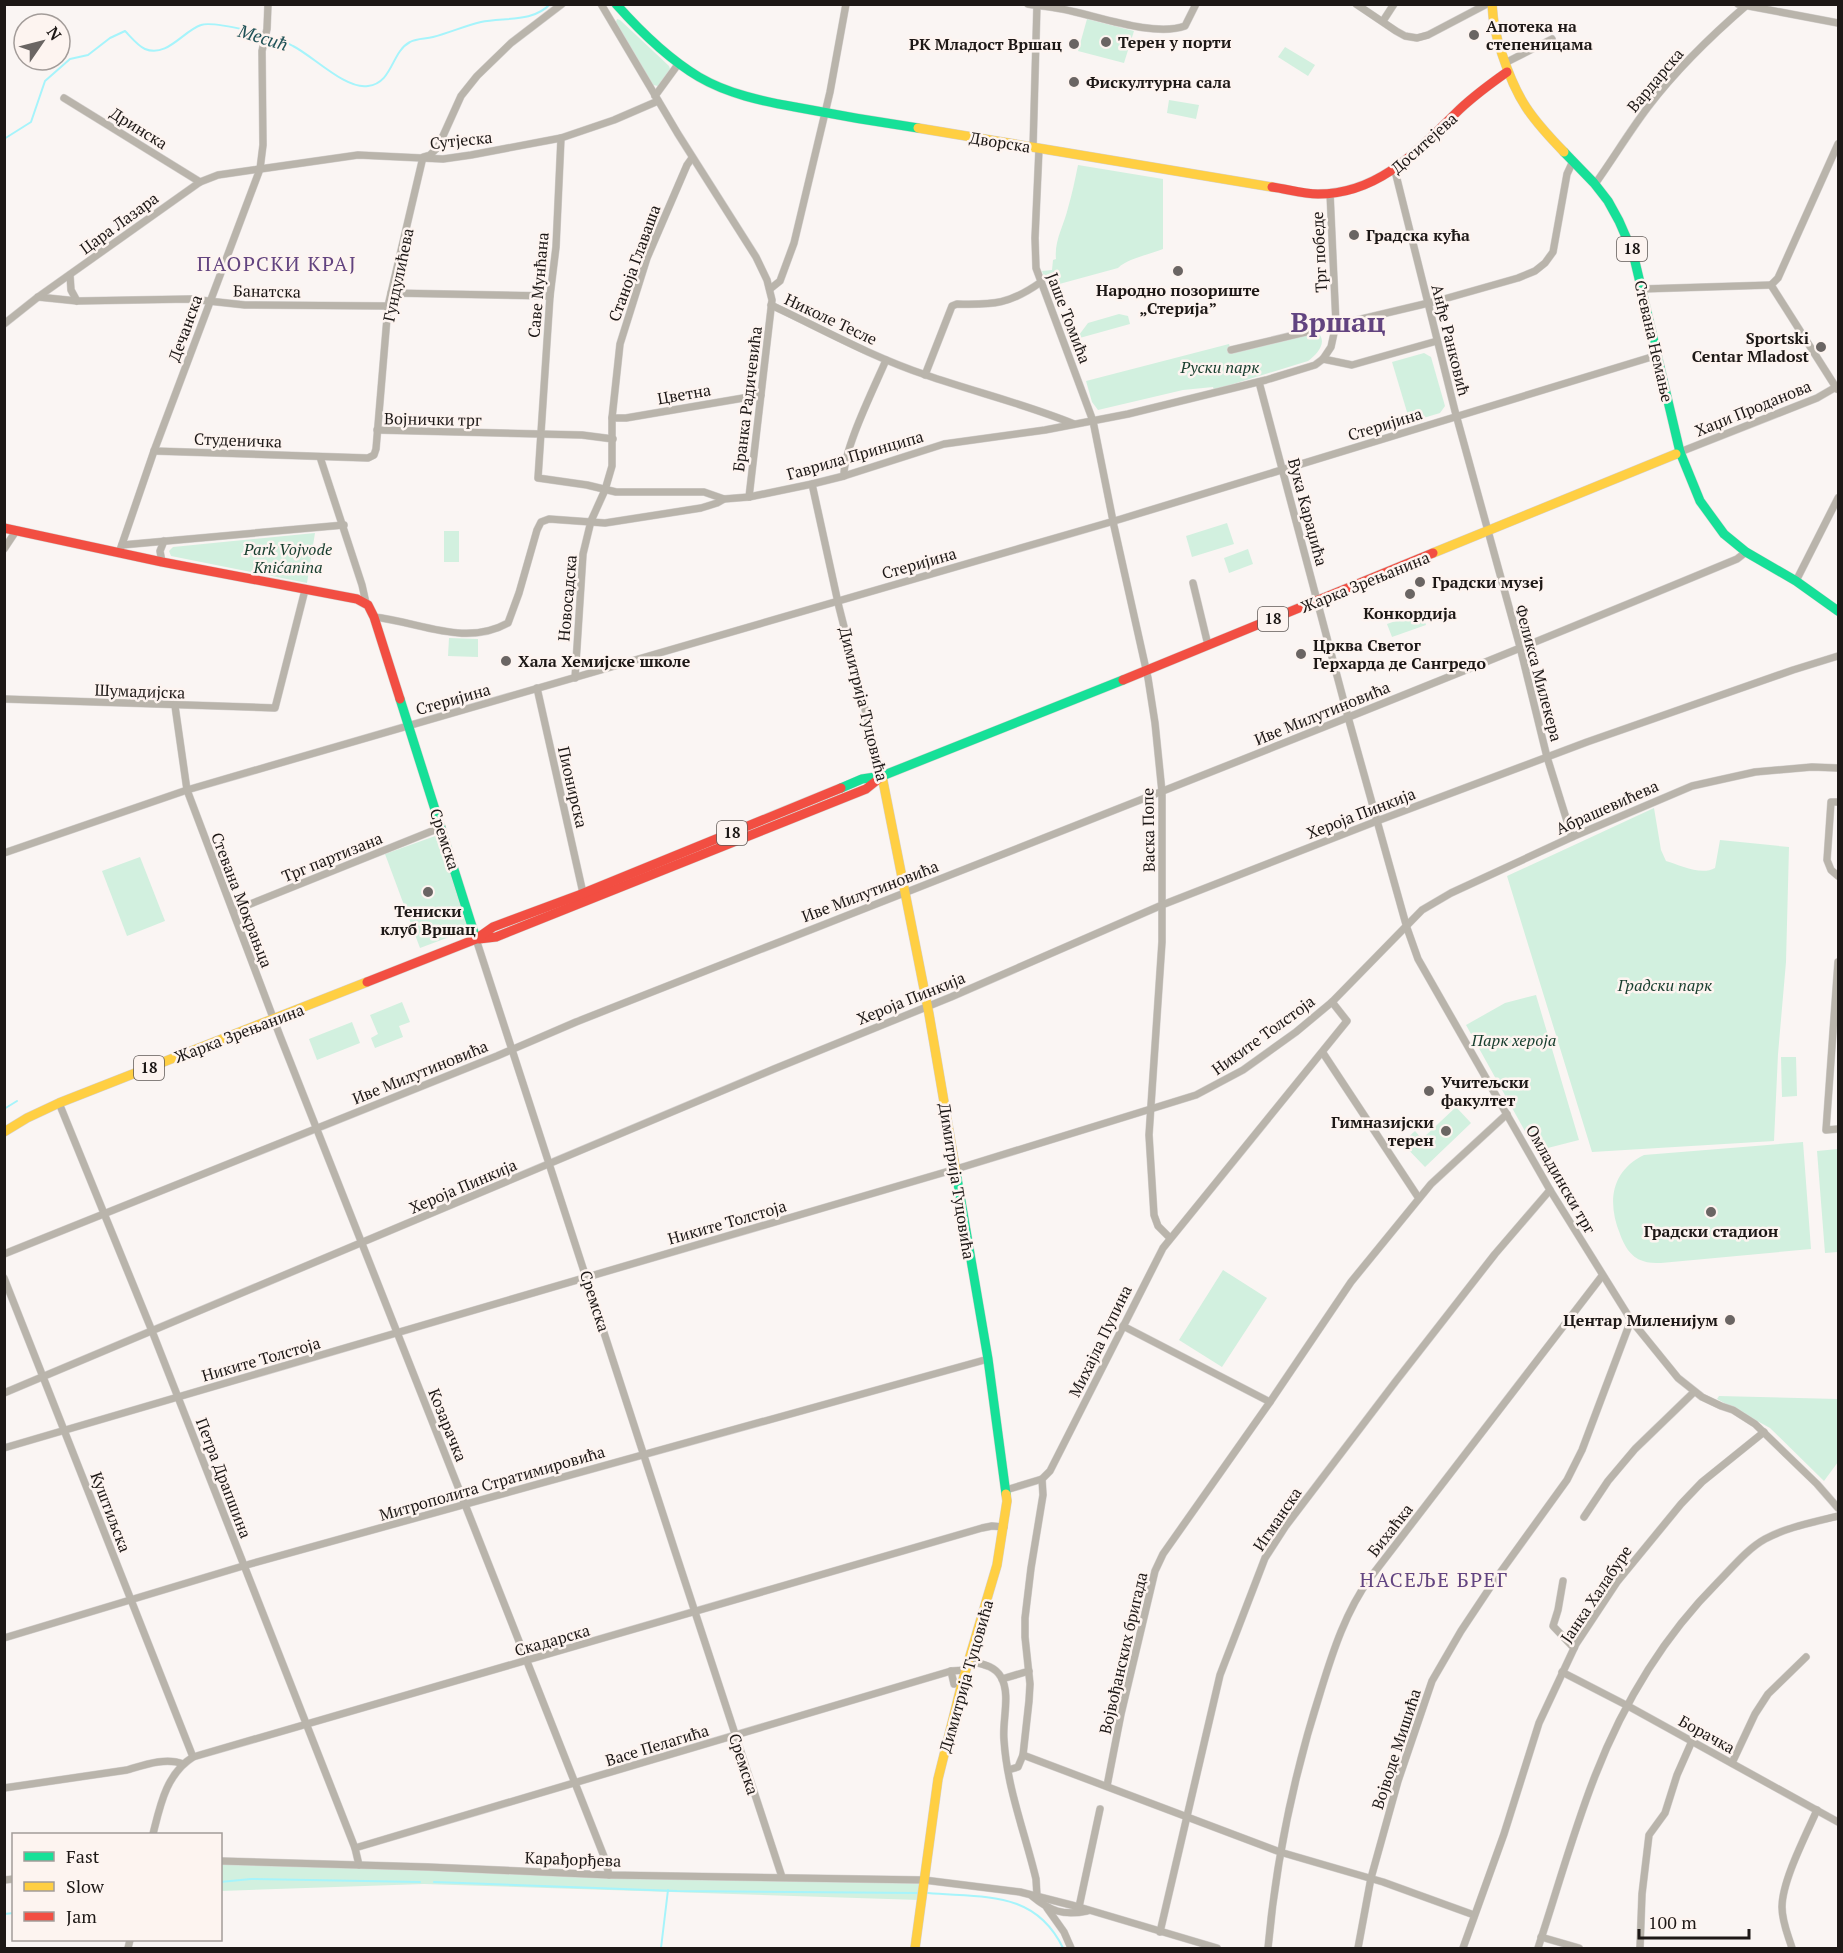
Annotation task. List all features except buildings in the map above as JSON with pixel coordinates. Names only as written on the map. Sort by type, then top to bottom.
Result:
[{"type":"main road","name":"Стевана Немање","points":[[1492,4],[1495,31],[1516,93],[1538,124],[1594,184],[1625,232],[1637,264],[1680,452],[1700,501],[1724,534],[1746,552],[1796,581],[1839,611]]},
{"type":"main road","name":"Дворска","points":[[616,5],[630,21],[679,63],[703,80],[730,91],[824,113],[1208,177],[1330,194]]},
{"type":"main road","name":"Доситејева","points":[[1330,194],[1371,183],[1395,171],[1506,68]]},
{"type":"main road","name":"Жарка Зрењанина","points":[[4,1132],[59,1103],[476,939],[493,927],[584,893],[862,780],[882,776],[1147,670],[1680,452]]},
{"type":"main road","points":[[4,528],[121,549],[162,561],[357,599],[366,603],[374,617],[409,726]]},
{"type":"main road","name":"Сремска","points":[[409,726],[476,939]]},
{"type":"main road","name":"Жарка Зрењанина","points":[[476,939],[496,937],[586,902],[866,789],[882,776]]},
{"type":"main road","name":"Димитрија Туцовића","points":[[882,776],[928,1006],[988,1359],[1007,1501],[997,1565],[938,1779],[915,1948]]},
{"type":"street","name":"Дечанска","points":[[121,549],[154,451],[260,169],[263,145],[262,51],[267,29],[268,4]]},
{"type":"street","points":[[423,158],[438,147],[451,116],[468,86],[497,55],[562,4]]},
{"type":"street","name":"Николе Тесле","points":[[600,4],[692,158],[756,257],[770,289],[771,305],[886,360],[1074,424]]},
{"type":"street","points":[[770,289],[780,281],[790,255],[824,113],[846,4]]},
{"type":"street","points":[[1028,4],[1054,7],[1140,27],[1180,28],[1188,22],[1197,4]]},
{"type":"street","points":[[1356,4],[1405,36],[1417,38],[1428,35],[1487,4]]},
{"type":"street","points":[[1383,21],[1394,4]]},
{"type":"street","points":[[610,21],[616,5]]},
{"type":"street","name":"Јаше Томића","points":[[1037,5],[1036,268],[1093,421]]},
{"type":"street","points":[[1744,5],[1839,23]]},
{"type":"street","name":"Вардарска","points":[[1594,184],[1653,100],[1744,5]]},
{"type":"street","points":[[1506,68],[1552,39]]},
{"type":"street","points":[[656,98],[679,63]]},
{"type":"street","name":"Дринска","points":[[64,98],[200,182]]},
{"type":"street","name":"Сутјеска","points":[[260,169],[358,155],[442,159],[561,138],[614,120],[656,98]]},
{"type":"street","name":"Саве Мунћана","points":[[541,436],[550,296],[556,247],[561,138]]},
{"type":"street","points":[[1642,289],[1771,285],[1778,278],[1839,144]]},
{"type":"street","points":[[438,147],[442,159]]},
{"type":"street","name":"Гундулићева","points":[[377,430],[388,306],[423,158]]},
{"type":"street","name":"Станоја Главаша","points":[[591,521],[605,490],[612,466],[612,418],[617,365],[628,314],[659,228],[692,158]]},
{"type":"street","points":[[1231,351],[1427,303],[1518,278],[1535,271],[1553,252],[1567,174],[1573,161]]},
{"type":"street","name":"Цара Лазара","points":[[4,324],[38,297],[200,182],[218,175],[260,169]]},
{"type":"street","name":"Анђе Ранковић","points":[[1395,171],[1483,516]]},
{"type":"street","name":"Трг победе","points":[[1323,359],[1331,347],[1336,324],[1330,194]]},
{"type":"street","points":[[70,275],[71,290],[77,301]]},
{"type":"street","points":[[925,375],[951,306],[1001,303],[1041,282]]},
{"type":"street","points":[[1771,285],[1837,389]]},
{"type":"street","points":[[391,294],[550,296]]},
{"type":"street","name":"Банатска","points":[[38,297],[77,301],[190,299],[245,305],[388,306]]},
{"type":"street","name":"Бранка Радичевића","points":[[749,496],[771,305]]},
{"type":"street","points":[[1323,359],[1352,365],[1437,341]]},
{"type":"street","name":"Стеријина","points":[[4,853],[187,790],[1113,521],[1658,355]]},
{"type":"street","name":"Гаврила Принципа","points":[[591,521],[605,523],[624,521],[701,508],[724,499],[812,484],[944,444],[1045,430],[1128,414],[1259,382],[1315,365],[1323,359]]},
{"type":"street","points":[[844,476],[849,451],[886,360]]},
{"type":"street","name":"Вука Караџића","points":[[1259,382],[1407,928]]},
{"type":"street","name":"Хаџи Проданова","points":[[1680,452],[1837,389]]},
{"type":"street","name":"Цветна","points":[[612,418],[626,418],[761,395]]},
{"type":"street","name":"Васка Попе","points":[[1093,421],[1147,670],[1162,792],[1162,942],[1149,1135],[1154,1215],[1158,1226],[1170,1238]]},
{"type":"street","name":"Војнички трг","points":[[320,457],[371,457],[376,449],[377,430],[541,436],[582,435],[613,439]]},
{"type":"street","points":[[541,436],[538,478],[587,485],[621,493],[704,492],[724,499]]},
{"type":"street","name":"Студеничка","points":[[154,451],[320,457]]},
{"type":"street","points":[[320,457],[344,525],[366,603]]},
{"type":"street","name":"Димитрија Туцовића","points":[[812,484],[882,776]]},
{"type":"street","points":[[1796,581],[1839,498]]},
{"type":"street","name":"Феликса Милекера","points":[[1483,516],[1520,647],[1547,757],[1572,837]]},
{"type":"street","points":[[374,617],[453,634],[478,634],[497,630],[508,623],[541,522],[549,519],[591,521]]},
{"type":"street","name":"Новосадска","points":[[575,678],[583,555],[591,521]]},
{"type":"street","points":[[121,549],[164,542],[344,525]]},
{"type":"street","points":[[4,549],[16,531]]},
{"type":"street","points":[[162,561],[160,551],[164,542]]},
{"type":"street","name":"Иве Милутиновића","points":[[4,1254],[904,892],[1162,792],[1716,567],[1746,552]]},
{"type":"street","points":[[1193,583],[1208,645]]},
{"type":"street","name":"Шумадијска","points":[[4,699],[275,708],[305,590]]},
{"type":"street","name":"Хероја Пинкија","points":[[4,1393],[928,1006],[1162,905],[1547,757],[1839,656]]},
{"type":"street","name":"Пионирска","points":[[537,688],[584,893]]},
{"type":"street","points":[[175,706],[187,790]]},
{"type":"street","name":"Абрашевићева","points":[[1407,928],[1422,910],[1451,893],[1677,792],[1707,782],[1770,770],[1839,768]]},
{"type":"street","name":"Стевана Мокрањца","points":[[187,790],[273,1019]]},
{"type":"street","points":[[1839,802],[1831,802],[1827,860],[1831,870],[1839,876]]},
{"type":"street","name":"Трг партизана","points":[[232,911],[442,827]]},
{"type":"street","name":"Никите Толстоја","points":[[4,1448],[955,1169],[1196,1095],[1222,1083],[1296,1032],[1332,1002],[1407,928]]},
{"type":"street","name":"Омладински трг","points":[[1407,928],[1418,959],[1550,1190],[1631,1320],[1669,1369],[1696,1393],[1733,1410],[1764,1432],[1839,1508]]},
{"type":"street","name":"Сремска","points":[[476,939],[782,1877]]},
{"type":"street","points":[[1839,962],[1827,1130],[1839,1129]]},
{"type":"street","name":"Михајла Пупина","points":[[1023,1755],[1030,1684],[1026,1672],[1025,1618],[1042,1495],[1039,1481],[1050,1471],[1154,1265],[1170,1238],[1347,1021],[1332,1002]]},
{"type":"street","name":"Козарачка","points":[[273,1019],[318,1128],[609,1875]]},
{"type":"street","points":[[1323,1053],[1418,1197]]},
{"type":"street","name":"Петра Драпшина","points":[[59,1103],[178,1397],[355,1848],[359,1865]]},
{"type":"street","name":"Војвођанских бригада","points":[[1107,1786],[1121,1714],[1158,1564],[1168,1546],[1351,1282],[1418,1197],[1507,1114]]},
{"type":"street","name":"Игманска","points":[[1160,1932],[1220,1675],[1252,1591],[1272,1547],[1330,1467],[1488,1263],[1550,1190]]},
{"type":"street","name":"Бихаћка","points":[[1268,1948],[1280,1852],[1296,1779],[1328,1667],[1351,1609],[1360,1591],[1602,1276]]},
{"type":"street","name":"Куштиљска","points":[[4,1278],[192,1757]]},
{"type":"street","name":"Војводе Мишића","points":[[1358,1948],[1371,1878],[1398,1781],[1432,1681],[1461,1631],[1497,1577],[1567,1480],[1582,1450],[1631,1320]]},
{"type":"street","points":[[1123,1326],[1270,1402]]},
{"type":"street","name":"Митрополита Стратимировића","points":[[4,1638],[243,1566],[988,1359]]},
{"type":"street","points":[[1584,1517],[1608,1481],[1635,1449],[1696,1393]]},
{"type":"street","name":"Јанка Халабуре","points":[[1463,1948],[1504,1834],[1539,1723],[1562,1672],[1589,1622],[1617,1582],[1674,1512],[1702,1482],[1764,1432]]},
{"type":"street","points":[[1006,1490],[1039,1481]]},
{"type":"street","points":[[1538,1948],[1594,1777],[1617,1725],[1645,1673],[1669,1637],[1704,1596],[1763,1540],[1839,1516]]},
{"type":"street","name":"Скадарска","points":[[153,1833],[162,1799],[173,1777],[192,1757],[982,1528],[1004,1527]]},
{"type":"street","points":[[1563,1581],[1553,1626],[1574,1648]]},
{"type":"street","points":[[1732,1763],[1755,1714],[1768,1694],[1806,1657]]},
{"type":"street","points":[[968,1665],[994,1669],[1002,1679],[1005,1694],[1004,1740],[1008,1770],[1034,1873],[1034,1896],[1047,1908],[1060,1926],[1071,1948]]},
{"type":"street","name":"Васе Пелагића","points":[[355,1848],[968,1665]]},
{"type":"street","points":[[951,1671],[954,1684]]},
{"type":"street","points":[[1002,1679],[1026,1672]]},
{"type":"street","name":"Борачка","points":[[1562,1672],[1839,1822]]},
{"type":"street","points":[[1640,1948],[1642,1894],[1649,1834],[1665,1813],[1677,1775],[1692,1741]]},
{"type":"street","points":[[1008,1770],[1018,1767],[1023,1755],[1280,1852],[1371,1878],[1474,1915]]},
{"type":"street","points":[[4,1788],[127,1770],[142,1764],[175,1761],[183,1764]]},
{"type":"street","points":[[1079,1907],[1100,1809]]},
{"type":"street","points":[[1792,1948],[1783,1918],[1782,1900],[1817,1810]]},
{"type":"street","name":"Карађорђева","points":[[222,1861],[609,1875],[924,1880],[1012,1890],[1079,1907],[1217,1948]]},
{"type":"street","points":[[1047,1908],[1058,1902]]},
{"type":"street","points":[[1047,1908],[1068,1913],[1090,1911]]},
{"type":"street","points":[[1060,1926],[1068,1913]]},
{"type":"street","points":[[1541,1937],[1580,1948]]},
{"type":"green space","points":[[617,19],[669,66],[670,69],[658,86],[653,85],[616,22]]},
{"type":"green space","name":"Терен у порти","points":[[1087,19],[1134,31],[1124,63],[1078,51]]},
{"type":"green space","points":[[1285,47],[1315,65],[1308,76],[1278,57]]},
{"type":"green space","points":[[1169,100],[1199,105],[1196,119],[1167,113]]},
{"type":"green space","points":[[1078,165],[1163,179],[1163,249],[1133,259],[1118,268],[1052,286],[1051,281],[1044,277],[1042,271],[1052,270],[1053,260],[1056,259],[1058,239]]},
{"type":"green space","points":[[1119,314],[1128,316],[1130,324],[1076,339],[1088,323]]},
{"type":"green space","name":"Руски парк","points":[[1318,333],[1322,344],[1318,352],[1308,361],[1214,390],[1213,387],[1183,390],[1098,410],[1092,402],[1086,381],[1229,344],[1231,350],[1254,348]]},
{"type":"green space","points":[[1424,353],[1431,357],[1445,406],[1440,413],[1410,422],[1392,362]]},
{"type":"green space","points":[[1227,523],[1234,544],[1192,557],[1186,536]]},
{"type":"green space","points":[[444,531],[459,531],[459,562],[444,562]]},
{"type":"green space","name":"Park Vojvode Knićanina","points":[[315,533],[307,583],[171,556],[169,551],[173,547]]},
{"type":"green space","points":[[1248,549],[1253,564],[1229,573],[1224,558]]},
{"type":"green space","points":[[1421,612],[1426,625],[1392,637],[1387,624]]},
{"type":"green space","points":[[449,638],[478,639],[478,657],[448,656]]},
{"type":"green space","name":"Градски парк","points":[[1654,808],[1661,850],[1666,861],[1690,869],[1703,871],[1715,868],[1720,840],[1789,847],[1786,962],[1778,1054],[1774,1141],[1592,1152],[1507,876]]},
{"type":"green space","name":"Тениски клуб Вршац","points":[[438,835],[468,930],[420,948],[385,854]]},
{"type":"green space","points":[[140,857],[165,921],[127,936],[102,871]]},
{"type":"green space","name":"Парк хероја","points":[[1536,995],[1579,1140],[1536,1151],[1466,1025],[1505,1003]]},
{"type":"green space","points":[[402,1002],[410,1022],[399,1026],[403,1037],[375,1048],[371,1038],[378,1034],[370,1015]]},
{"type":"green space","points":[[352,1022],[360,1043],[317,1060],[309,1039]]},
{"type":"green space","points":[[1781,1057],[1796,1057],[1797,1096],[1782,1097]]},
{"type":"green space","name":"Гимназијски терен","points":[[1456,1107],[1471,1123],[1425,1167],[1402,1143],[1415,1131],[1422,1139]]},
{"type":"green space","name":"Градски стадион","points":[[1803,1142],[1811,1249],[1656,1263],[1638,1259],[1626,1246],[1616,1222],[1613,1199],[1615,1188],[1624,1170],[1644,1155]]},
{"type":"green space","points":[[1838,1149],[1838,1252],[1825,1253],[1817,1151]]},
{"type":"green space","points":[[1223,1270],[1267,1298],[1222,1367],[1179,1340]]},
{"type":"green space","points":[[1719,1396],[1838,1399],[1838,1462],[1824,1481],[1770,1428],[1717,1399]]},
{"type":"green space","points":[[222,1860],[922,1881],[920,1900],[424,1884],[222,1891]]},
{"type":"waterway","name":"Месић","points":[[4,139],[31,122],[45,81],[70,59],[88,55],[110,38],[125,31],[142,48],[153,51],[168,47],[194,28],[205,24],[246,30],[288,43],[340,78],[359,86],[368,86],[382,79],[399,53],[413,41],[481,22],[526,17],[543,10],[550,4]]},
{"type":"waterway","points":[[4,1109],[17,1101]]},
{"type":"waterway","points":[[222,1882],[251,1879],[420,1882]]},
{"type":"waterway","points":[[434,1882],[677,1891],[917,1893]]},
{"type":"waterway","points":[[661,1948],[668,1890]]},
{"type":"waterway","points":[[928,1893],[988,1897],[1023,1906],[1051,1929],[1063,1948]]},
{"type":"waterway","points":[[4,1914],[12,1913]]},
{"type":"traffic: fast","points":[[616,4],[665,53],[699,77],[722,88],[770,102],[918,128]]},
{"type":"traffic: fast","points":[[1564,152],[1608,201],[1633,253],[1680,452],[1676,454]]},
{"type":"traffic: fast","points":[[1680,452],[1700,501],[1724,534],[1746,552],[1796,581],[1838,611]]},
{"type":"traffic: fast","points":[[841,788],[862,779],[882,776],[1123,680]]},
{"type":"traffic: fast","points":[[400,699],[476,939]]},
{"type":"traffic: fast","points":[[956,1172],[988,1359],[1006,1494]]},
{"type":"traffic: slow","points":[[1492,4],[1498,42],[1513,84],[1526,108],[1564,152]]},
{"type":"traffic: slow","points":[[918,128],[1272,187]]},
{"type":"traffic: slow","points":[[1433,553],[1676,454]]},
{"type":"traffic: slow","points":[[882,776],[929,1014],[956,1172]]},
{"type":"traffic: slow","points":[[4,1132],[59,1103],[367,982]]},
{"type":"traffic: slow","points":[[915,1948],[938,1779],[962,1683],[997,1565],[1007,1501],[1006,1494]]},
{"type":"traffic: jam","points":[[1272,187],[1318,194],[1340,192],[1379,178],[1413,153],[1466,104],[1507,72]]},
{"type":"traffic: jam","points":[[4,528],[162,562],[357,599],[368,605],[374,617],[400,699]]},
{"type":"traffic: jam","points":[[1123,680],[1433,553]]},
{"type":"traffic: jam","points":[[479,939],[496,937],[866,789],[881,777]]},
{"type":"traffic: jam","points":[[367,982],[476,939],[493,927],[579,895],[841,788]]},
{"type":"place","name":"Апотека на степеницама","points":[[1474,35]]},
{"type":"place","name":"Терен у порти","points":[[1106,42]]},
{"type":"place","name":"РК Младост Вршац","points":[[1074,44]]},
{"type":"place","name":"Фискултурна сала","points":[[1074,82]]},
{"type":"place","name":"Градска кућа","points":[[1354,235]]},
{"type":"place","name":"Народно позориште „Стерија”","points":[[1178,271]]},
{"type":"place","name":"Sportski Centar Mladost","points":[[1821,347]]},
{"type":"place","name":"Градски музеј","points":[[1420,582]]},
{"type":"place","name":"Конкордија","points":[[1410,594]]},
{"type":"place","name":"Црква Светог Герхарда де Сангредо","points":[[1301,654]]},
{"type":"place","name":"Хала Хемијске школе","points":[[506,661]]},
{"type":"place","name":"Тениски клуб Вршац","points":[[428,892]]},
{"type":"place","name":"Учитељски факултет","points":[[1429,1091]]},
{"type":"place","name":"Гимназијски терен","points":[[1446,1131]]},
{"type":"place","name":"Градски стадион","points":[[1711,1212]]},
{"type":"place","name":"Центар Миленијум","points":[[1730,1320]]},
{"type":"district","name":"ПАОРСКИ КРАЈ","points":[[277,264]]},
{"type":"district","name":"Вршац","points":[[1338,322]]},
{"type":"district","name":"НАСЕЉЕ БРЕГ","points":[[1434,1580]]}]
